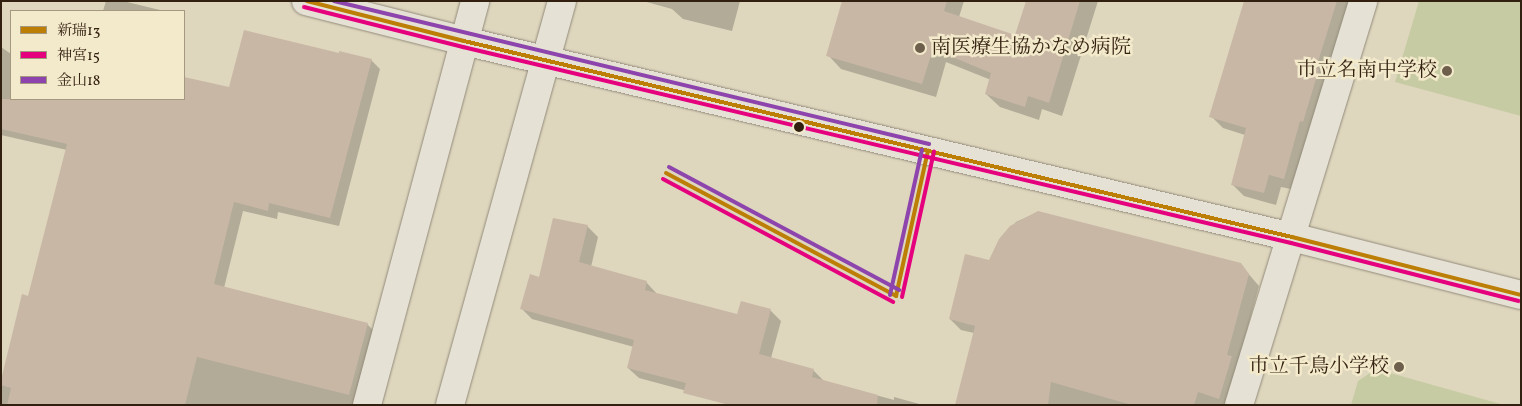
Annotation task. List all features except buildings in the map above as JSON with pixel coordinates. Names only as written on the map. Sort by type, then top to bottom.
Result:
[{"type":"street","points":[[306,1],[464,41],[1292,237],[1521,295]]},
{"type":"street","points":[[367,405],[475,1]]},
{"type":"street","points":[[450,405],[562,1]]},
{"type":"street","points":[[1239,405],[1363,1]]},
{"type":"green space","points":[[1419,1],[1521,1],[1521,116],[1395,82]]},
{"type":"green space","points":[[1376,369],[1504,405],[1351,405],[1358,381]]},
{"type":"transit line","name":"新瑞13","points":[[307,1],[464,41],[1292,237],[1521,295]]},
{"type":"transit line","name":"金山18","points":[[334,1],[929,144]]},
{"type":"transit line","name":"神宮15","points":[[304,7],[463,47],[1291,243],[1519,301]]},
{"type":"transit line","name":"金山18","points":[[890,295],[922,149]]},
{"type":"transit line","name":"新瑞13","points":[[896,296],[928,150]]},
{"type":"transit line","name":"神宮15","points":[[902,297],[934,151]]},
{"type":"transit line","name":"金山18","points":[[669,167],[899,290]]},
{"type":"transit line","name":"新瑞13","points":[[666,173],[896,296]]},
{"type":"transit line","name":"神宮15","points":[[663,179],[893,302]]},
{"type":"place","name":"南医療生協かなめ病院","points":[[920,48]]},
{"type":"place","name":"市立名南中学校","points":[[1447,71]]},
{"type":"place","name":"市立千鳥小学校","points":[[1399,367]]}]
